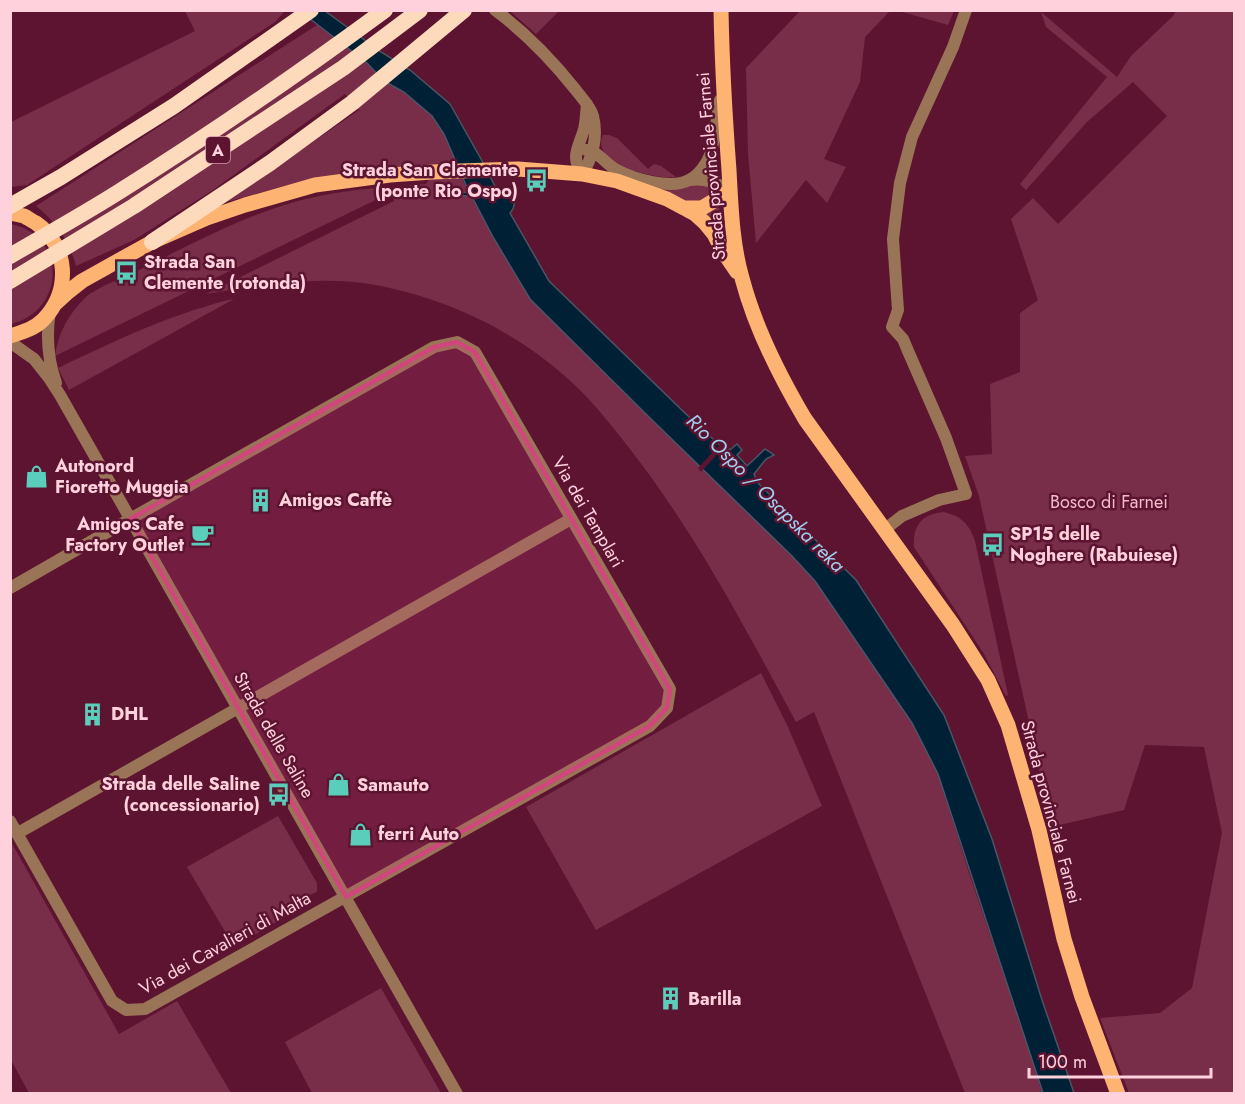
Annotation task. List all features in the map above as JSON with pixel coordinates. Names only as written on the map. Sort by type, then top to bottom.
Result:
[{"type":"highway","points":[[10,206],[174,106],[311,10]]},
{"type":"highway","name":"A","points":[[10,256],[116,194],[211,132],[324,55],[385,10]]},
{"type":"highway","name":"A","points":[[10,281],[164,186],[343,68],[420,10]]},
{"type":"highway","points":[[152,242],[270,163],[352,103],[464,10]]},
{"type":"main road","name":"Strada provinciale Farnei","points":[[721,10],[723,84],[736,250],[742,278],[758,325],[784,384],[805,419],[953,625],[988,680],[1008,725],[1039,830],[1067,949],[1118,1094]]},
{"type":"main road","points":[[53,307],[82,281],[152,242],[207,218],[315,185],[434,172],[518,169],[582,174],[643,189],[695,214],[705,223],[742,278]]},
{"type":"main road","points":[[684,208],[702,208],[730,190]]},
{"type":"main road","points":[[10,213],[26,217],[45,230],[57,246],[63,264],[60,295],[53,307],[43,320],[29,330],[10,336]]},
{"type":"street","points":[[495,10],[524,33],[548,57],[564,75],[586,104],[593,114],[596,138],[588,166],[582,174],[575,157],[584,130],[586,104]]},
{"type":"street","points":[[884,530],[902,516],[939,500],[966,494],[946,438],[903,339],[892,327],[898,310],[893,239],[900,183],[912,137],[954,46],[966,10]]},
{"type":"street","points":[[690,180],[707,162],[711,153],[723,84]]},
{"type":"street","points":[[576,150],[592,151],[617,171],[642,179],[666,184],[700,179],[730,190]]},
{"type":"street","name":"Strada delle Saline","points":[[53,307],[48,326],[49,356],[60,395]]},
{"type":"street","name":"Strada delle Saline","points":[[10,342],[34,359],[60,395],[457,1094]]},
{"type":"street","name":"Via dei Templari","points":[[130,519],[434,347],[457,342],[475,352],[670,689],[668,708],[650,726],[346,897]]},
{"type":"street","points":[[10,588],[130,519]]},
{"type":"street","points":[[18,833],[571,519]]},
{"type":"street","name":"Via dei Cavalieri di Malta","points":[[10,821],[112,1001],[126,1010],[146,1009],[346,897]]},
{"type":"highlighted area","points":[[457,342],[475,352],[670,689],[667,708],[650,726],[346,897],[130,519],[434,347]]},
{"type":"green space","points":[[954,10],[948,25],[899,11]]},
{"type":"green space","points":[[185,11],[285,11],[275,22],[27,185],[11,187],[11,122],[195,31]]},
{"type":"green space","points":[[510,11],[559,11],[536,34]]},
{"type":"green space","points":[[800,11],[890,11],[865,37],[860,82],[824,159],[846,167],[827,203],[806,180],[756,243],[748,154],[746,68]]},
{"type":"green space","name":"Bosco di Farnei","points":[[1176,11],[1234,11],[1234,1093],[1129,1093],[1100,1018],[1160,1013],[1192,988],[1222,833],[1204,747],[1145,745],[1124,810],[1047,828],[1038,763],[979,496],[965,456],[992,454],[990,384],[1020,372],[1020,313],[1038,300],[1011,219],[1033,198],[1058,224],[1167,116],[1133,82],[1087,122],[1026,190],[1020,184],[1107,77],[1046,27],[1041,12],[1117,77],[1131,56]]},
{"type":"green space","points":[[317,25],[367,63],[384,81],[404,92],[432,116],[444,134],[464,183],[530,299],[792,556],[815,581],[862,647],[912,723],[938,774],[1042,1093],[965,1093],[814,712],[796,722],[717,579],[674,510],[619,435],[574,384],[544,359],[497,328],[445,304],[391,288],[343,281],[304,281],[206,294],[394,201],[392,192],[55,356],[65,324],[74,310],[90,294],[206,237],[254,216],[304,200],[354,190],[426,184],[434,172],[433,164],[302,181],[226,202],[359,110],[345,94],[213,190],[134,240],[76,266],[61,232],[36,206]]},
{"type":"green space","points":[[603,135],[617,138],[648,169],[654,164],[661,166],[676,177],[640,173],[615,162],[606,154],[601,145]]},
{"type":"green space","points":[[692,184],[705,185],[714,189],[715,192],[708,199],[689,204],[663,190]]},
{"type":"green space","points":[[719,204],[721,229],[721,232],[703,212]]},
{"type":"green space","points":[[11,224],[29,231],[42,242],[50,257],[53,273],[50,289],[42,304],[29,316],[11,324]]},
{"type":"green space","points":[[234,299],[69,390],[58,368],[159,322]]},
{"type":"green space","points":[[943,512],[964,522],[975,541],[1008,695],[1006,696],[984,654],[914,547],[915,533],[920,522],[935,513]]},
{"type":"green space","points":[[761,673],[788,727],[822,806],[596,930],[526,807]]},
{"type":"green space","points":[[278,816],[317,883],[317,892],[302,898],[305,905],[234,947],[187,867]]},
{"type":"green space","points":[[10,840],[119,1034],[177,1001],[231,1093],[29,1093],[11,1060]]},
{"type":"green space","points":[[381,988],[441,1093],[312,1093],[285,1042]]},
{"type":"water","name":"Rio Ospo / Osapska reka","points":[[300,11],[325,11],[410,70],[450,104],[497,190],[515,201],[510,213],[549,281],[725,450],[737,444],[742,450],[737,455],[747,466],[765,449],[774,455],[766,459],[754,474],[759,484],[856,580],[944,715],[992,839],[1042,1000],[1074,1093],[1043,1093],[938,774],[912,723],[815,581],[530,299],[472,197],[460,195],[460,193],[469,192],[444,134],[432,116],[404,92],[384,81],[367,63]]},
{"type":"pier","points":[[721,443],[725,446],[701,472],[698,468]]},
{"type":"place","name":"Strada San Clemente (ponte Rio Ospo)","points":[[536,180]]},
{"type":"place","name":"Strada San Clemente (rotonda)","points":[[126,272]]},
{"type":"place","name":"Autonord Fioretto Muggia","points":[[37,476]]},
{"type":"place","name":"Amigos Caffè","points":[[261,500]]},
{"type":"place","name":"Amigos Cafe Factory Outlet","points":[[202,534]]},
{"type":"place","name":"SP15 delle Noghere (Rabuiese)","points":[[992,544]]},
{"type":"place","name":"DHL","points":[[93,714]]},
{"type":"place","name":"Samauto","points":[[339,785]]},
{"type":"place","name":"Strada delle Saline (concessionario)","points":[[278,794]]},
{"type":"place","name":"ferri Auto","points":[[360,834]]},
{"type":"place","name":"Barilla","points":[[670,999]]}]
